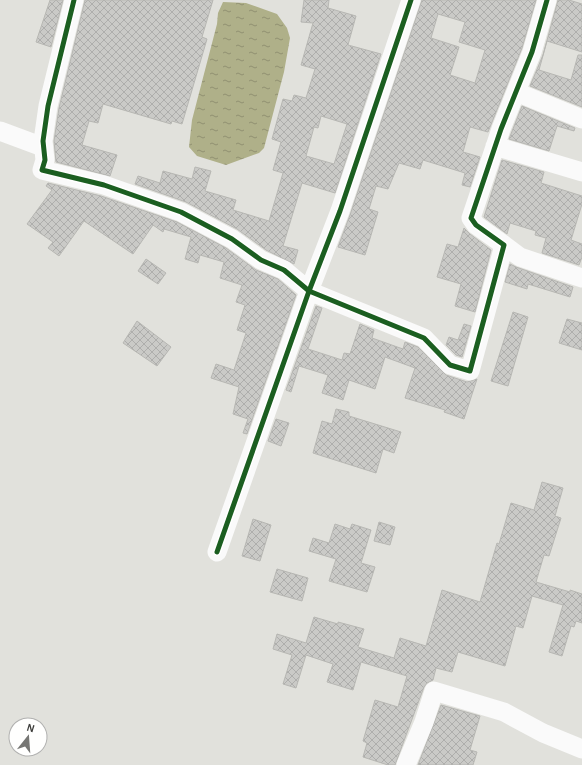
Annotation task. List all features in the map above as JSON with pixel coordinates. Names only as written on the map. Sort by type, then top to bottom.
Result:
[{"type":"street","points":[[74,0],[48,106],[42,170],[104,186],[181,212],[232,239],[261,260],[284,270],[309,291],[424,338],[450,365],[470,371],[504,245]]},
{"type":"street","points":[[217,552],[309,291],[340,211],[411,0]]},
{"type":"street","points":[[547,0],[532,52],[495,146],[471,218],[476,225],[520,257],[582,278]]},
{"type":"street","points":[[516,92],[582,119]]},
{"type":"street","points":[[0,131],[43,147]]},
{"type":"street","points":[[495,146],[582,172]]},
{"type":"street","points":[[406,765],[424,722],[434,691],[467,699],[504,712],[543,733],[582,749]]},
{"type":"water","points":[[223,2],[246,3],[277,14],[287,28],[290,38],[284,72],[264,148],[259,153],[226,165],[197,156],[189,147],[192,120],[217,24],[218,13]]},
{"type":"building","points":[[50,0],[63,0],[51,47],[36,42]]},
{"type":"building","points":[[85,0],[213,0],[202,37],[207,39],[182,124],[172,121],[171,124],[103,104],[98,123],[89,121],[82,145],[117,155],[110,176],[56,162],[54,141],[59,108]]},
{"type":"building","points":[[304,0],[329,0],[328,8],[356,16],[348,45],[381,54],[335,193],[302,183],[283,246],[298,250],[294,264],[266,250],[237,229],[186,202],[135,184],[138,176],[160,183],[163,171],[192,179],[195,167],[211,171],[205,191],[236,200],[233,210],[269,221],[283,173],[273,170],[281,142],[272,139],[283,99],[292,101],[294,95],[306,98],[315,69],[301,65],[313,23],[301,22]],"holes":[[[321,116],[347,124],[334,164],[306,156],[314,127],[318,128]]]},
{"type":"building","points":[[422,0],[536,0],[522,48],[488,132],[470,127],[463,152],[480,157],[470,187],[462,185],[465,173],[423,160],[420,169],[399,163],[388,189],[376,186],[369,209],[378,212],[365,255],[338,247]],"holes":[[[438,14],[465,22],[459,42],[485,50],[475,83],[450,75],[459,47],[431,38]]]},
{"type":"building","points":[[558,0],[569,0],[582,4],[582,52],[547,41],[539,70],[571,80],[578,55],[582,55],[582,107],[530,86],[543,55]]},
{"type":"building","points":[[522,106],[575,128],[574,131],[557,126],[549,151],[509,139]]},
{"type":"building","points":[[502,160],[544,172],[541,183],[582,196],[582,204],[571,240],[582,244],[582,257],[579,265],[542,253],[546,238],[535,235],[536,231],[510,223],[507,234],[484,217]]},
{"type":"building","points":[[48,183],[101,196],[177,222],[226,248],[256,270],[278,279],[296,295],[247,434],[243,433],[248,419],[233,414],[239,387],[211,378],[216,364],[234,370],[246,333],[237,330],[245,305],[236,302],[242,285],[220,278],[224,262],[200,255],[198,263],[185,259],[191,237],[164,229],[163,232],[153,225],[133,254],[84,221],[59,256],[48,248],[53,242],[27,224],[52,190],[46,186]]},
{"type":"building","points":[[464,228],[491,250],[475,312],[455,306],[461,284],[437,277],[447,244],[458,247]]},
{"type":"building","points":[[146,259],[166,273],[158,284],[138,271]]},
{"type":"building","points":[[510,264],[573,287],[570,297],[528,284],[527,289],[505,282]]},
{"type":"building","points":[[316,306],[322,308],[308,349],[342,360],[344,353],[350,354],[360,324],[374,330],[372,338],[403,349],[405,342],[418,347],[446,375],[467,382],[477,379],[464,419],[444,412],[445,410],[405,398],[415,368],[385,357],[375,389],[349,380],[343,400],[322,393],[328,375],[299,366],[291,392],[286,390]]},
{"type":"building","points":[[513,312],[528,317],[508,386],[491,381]]},
{"type":"building","points":[[567,319],[582,323],[582,350],[559,343]]},
{"type":"building","points":[[137,321],[171,347],[157,366],[123,343]]},
{"type":"building","points":[[464,324],[471,326],[462,357],[456,355],[446,345],[449,337],[458,340]]},
{"type":"building","points":[[336,409],[349,412],[349,416],[401,432],[394,453],[383,449],[376,473],[313,453],[322,421],[332,424]]},
{"type":"building","points":[[276,419],[289,423],[281,446],[268,441]]},
{"type":"building","points":[[542,482],[563,488],[555,516],[561,518],[549,556],[544,555],[536,582],[582,594],[582,623],[576,621],[574,627],[571,626],[562,656],[549,652],[563,605],[532,596],[523,628],[516,626],[505,666],[458,652],[452,672],[436,668],[433,680],[427,683],[424,687],[395,765],[388,765],[363,757],[367,743],[363,741],[375,700],[398,707],[407,676],[361,662],[353,690],[327,682],[333,664],[306,655],[296,688],[283,684],[292,655],[273,649],[277,634],[306,643],[314,617],[338,624],[338,622],[364,629],[358,647],[394,658],[400,638],[426,646],[442,590],[480,602],[497,543],[499,544],[511,503],[534,510]]},
{"type":"building","points":[[253,519],[271,525],[260,561],[242,556]]},
{"type":"building","points":[[379,522],[395,527],[390,545],[374,541]]},
{"type":"building","points":[[335,524],[350,529],[352,524],[371,530],[361,563],[375,567],[367,592],[329,581],[336,559],[309,551],[313,538],[329,543]]},
{"type":"building","points":[[277,569],[308,578],[302,601],[270,592]]},
{"type":"building","points":[[441,705],[480,716],[470,750],[477,752],[473,765],[418,765]]},
{"type":"cycle path","points":[[74,0],[48,106],[43,141],[45,160],[42,170],[104,185],[181,212],[232,239],[261,260],[284,270],[309,291],[217,552]]},
{"type":"cycle path","points":[[411,0],[340,211],[309,291],[424,338],[450,365],[470,371],[504,245],[476,225],[471,218],[501,129],[532,52],[547,0]]}]
